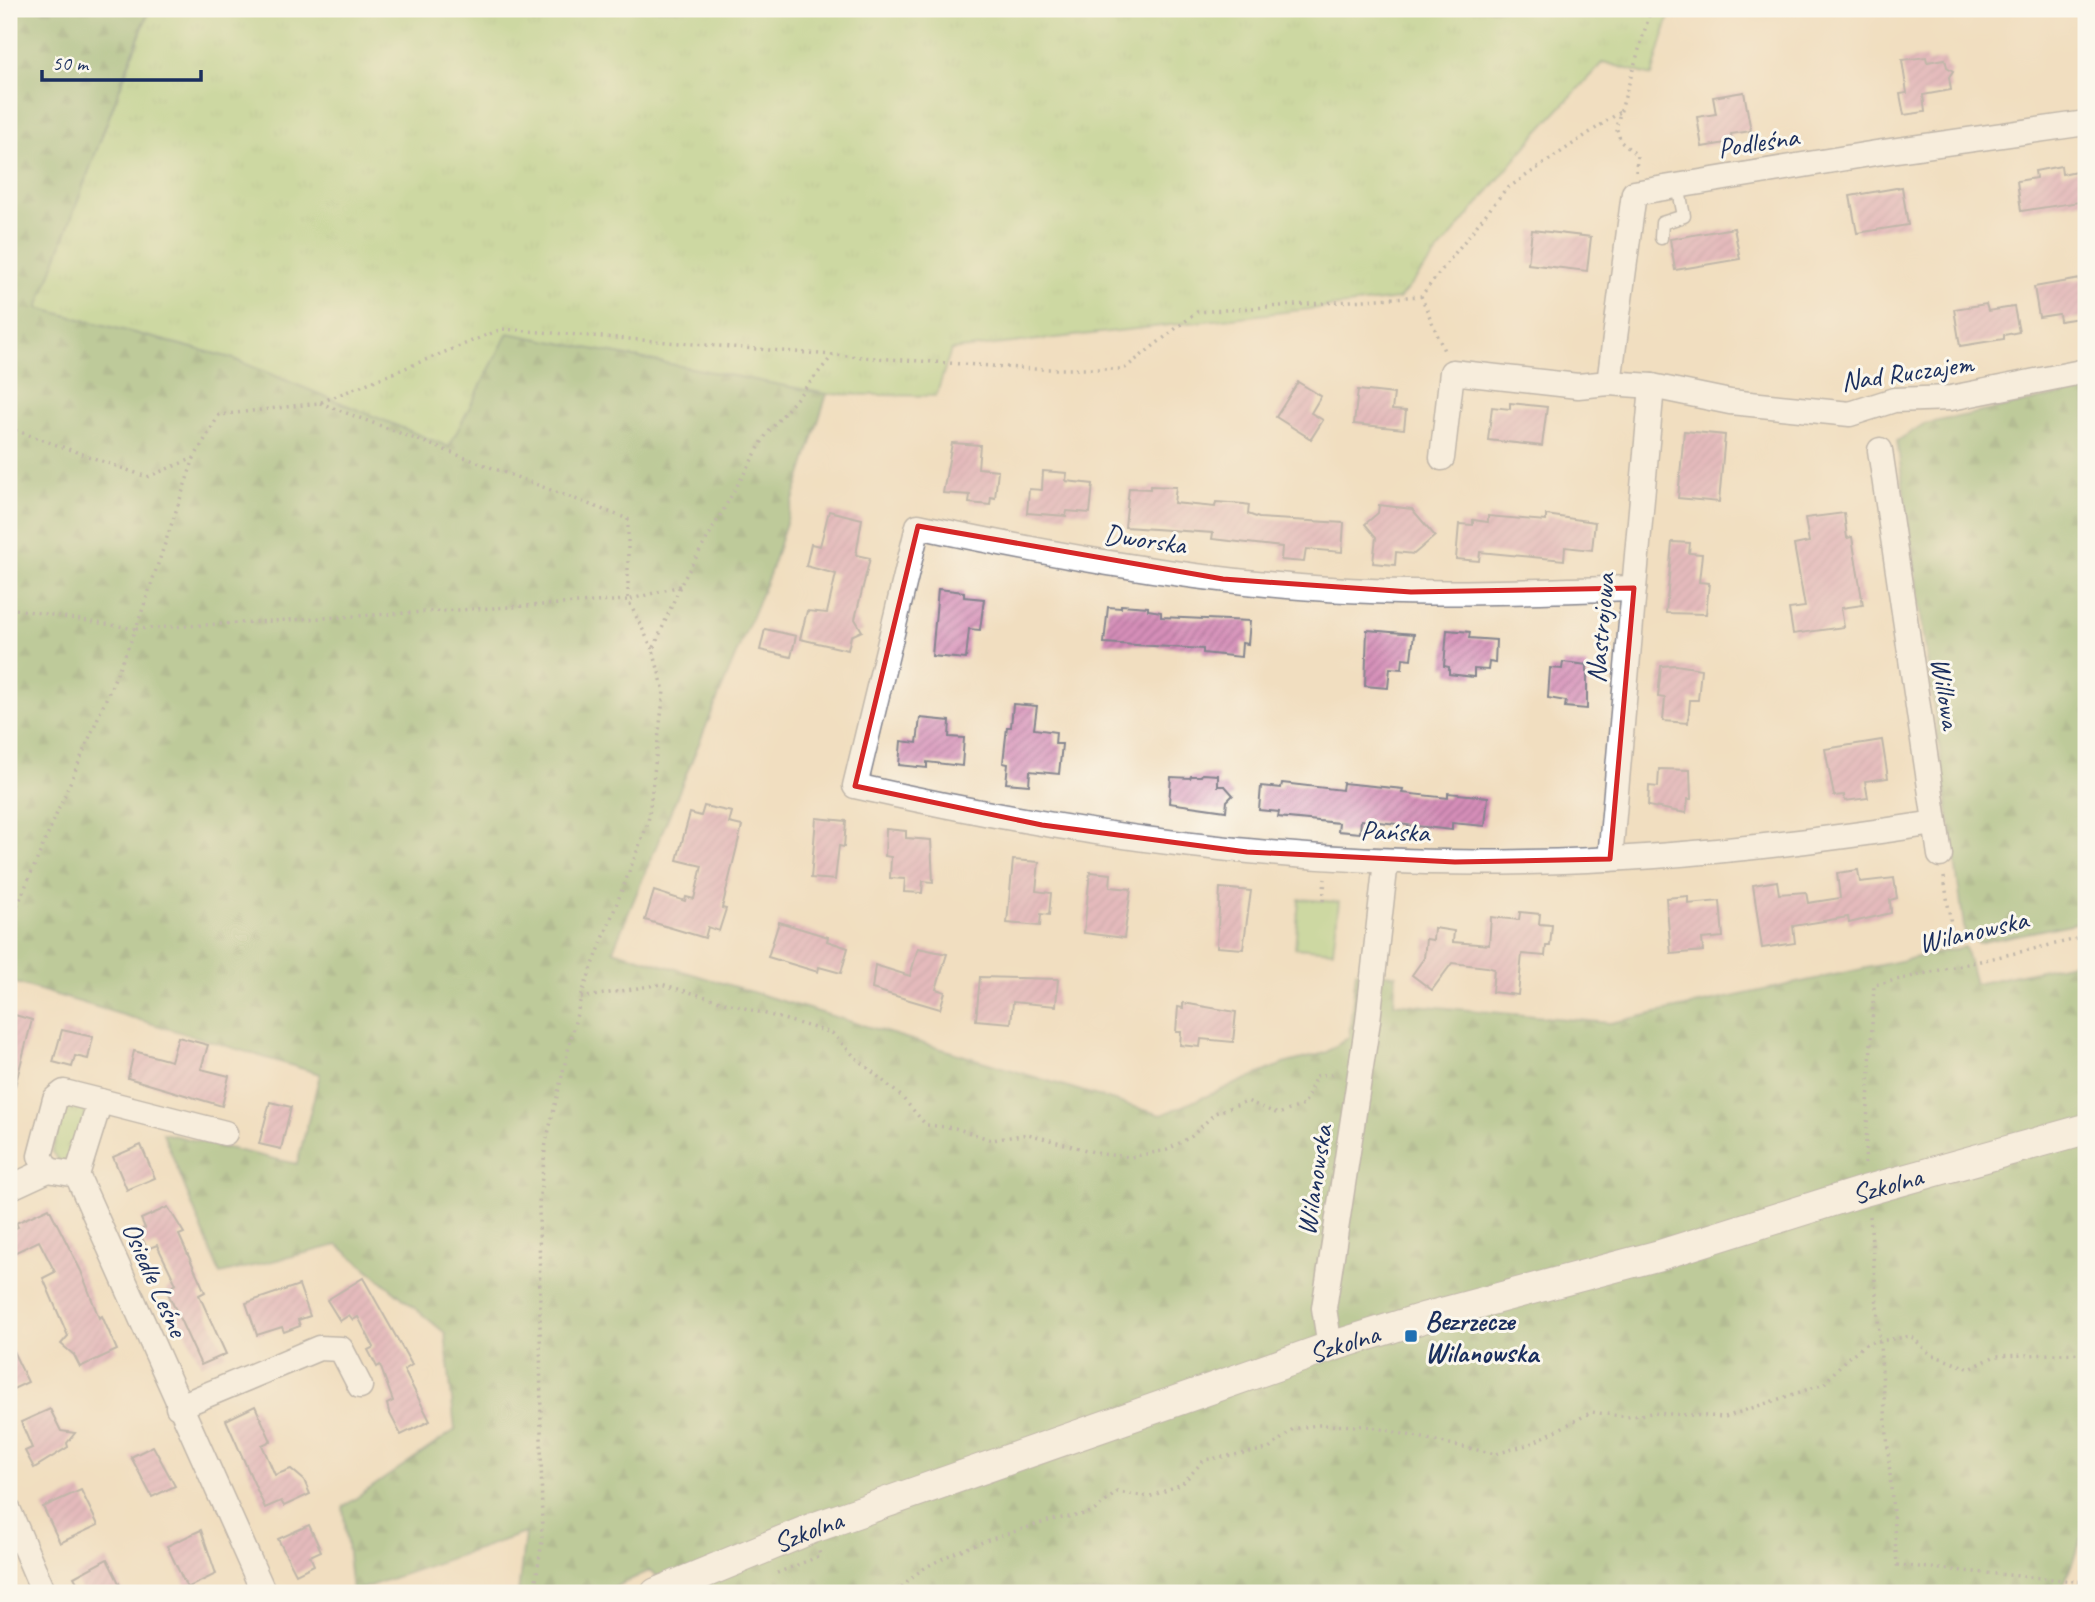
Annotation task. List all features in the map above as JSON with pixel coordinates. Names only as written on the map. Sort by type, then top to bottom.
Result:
[{"type":"street","name":"Podleśna","points":[[1634,193],[1875,153],[2086,123]]},
{"type":"street","points":[[1609,383],[1634,193]]},
{"type":"street","name":"Nad Ruczajem","points":[[1452,372],[1578,386],[1609,383],[1652,394],[1850,414],[1894,400],[1951,398],[2086,371]]},
{"type":"street","points":[[1442,458],[1452,372]]},
{"type":"street","name":"Nastrojowa","points":[[1610,859],[1652,394]]},
{"type":"street","name":"Willowa","points":[[1880,450],[1940,855]]},
{"type":"street","name":"Dworska","points":[[855,786],[918,526],[1140,569],[1301,587],[1446,593],[1634,588]]},
{"type":"street","name":"Pańska","points":[[855,786],[983,814],[1104,835],[1247,852],[1386,861],[1527,862],[1610,859],[1760,848],[1936,822]]},
{"type":"street","name":"Wilanowska","points":[[1330,1347],[1324,1308],[1368,1021],[1386,861]]},
{"type":"street","points":[[48,1170],[40,1156],[55,1099],[64,1092],[225,1133]]},
{"type":"street","points":[[9,1188],[48,1170],[76,1175],[100,1101]]},
{"type":"street","name":"Szkolna","points":[[660,1592],[813,1528],[1330,1347],[1423,1318],[1648,1258],[1864,1191],[2086,1129]]},
{"type":"street","name":"Osiedle Leśne","points":[[76,1175],[178,1407],[264,1593]]},
{"type":"street","points":[[178,1407],[319,1348],[341,1349],[359,1386]]},
{"type":"street","points":[[9,1511],[44,1593]]},
{"type":"lane","points":[[1661,238],[1662,223],[1684,219],[1678,186]]},
{"type":"path","points":[[1634,193],[1637,155],[1621,142],[1616,127],[1651,9]]},
{"type":"path","points":[[1421,296],[1452,372]]},
{"type":"path","points":[[9,925],[136,629],[194,458],[219,415],[319,403],[502,329],[833,355]]},
{"type":"path","points":[[319,403],[628,519],[628,600],[653,650]]},
{"type":"path","points":[[9,428],[147,477],[194,458]]},
{"type":"path","points":[[9,608],[136,629],[628,600],[680,586]]},
{"type":"path","points":[[1940,855],[1954,945]]},
{"type":"path","name":"Wilanowska","points":[[1864,1191],[1874,985],[2086,937]]},
{"type":"path","points":[[581,998],[661,984],[832,1033],[856,1058],[901,1096],[926,1125],[963,1130],[992,1140],[1028,1134],[1115,1156],[1131,1157],[1167,1150],[1192,1136],[1215,1113],[1247,1101],[1278,1114],[1288,1111],[1304,1105],[1316,1076],[1321,1073],[1359,1073]]},
{"type":"path","points":[[1864,1191],[1871,1221],[1897,1565],[2086,1582]]},
{"type":"path","points":[[898,1593],[903,1584],[928,1565],[957,1552],[1048,1521],[1091,1512],[1117,1493],[1149,1497],[1182,1485],[1204,1460],[1269,1449],[1293,1429],[1317,1425],[1367,1426],[1496,1454],[1530,1444],[1592,1412],[1627,1417],[1652,1413],[1725,1417],[1825,1384],[1845,1360],[1867,1343],[1880,1339],[1910,1336],[1930,1354],[1970,1369],[1995,1356],[2086,1353]]},
{"type":"path","points":[[534,1593],[542,1541]]},
{"type":"path","points":[[768,1576],[820,1556],[819,1549],[824,1545]]},
{"type":"highlighted area","points":[[918,526],[1223,579],[1411,592],[1634,588],[1610,859],[1455,862],[1247,852],[1042,825],[855,786]]},
{"type":"green space","points":[[9,9],[149,9],[38,308],[231,358],[449,447],[508,333],[827,394],[770,573],[613,950],[1161,1115],[1283,1064],[1325,1053],[1349,1037],[1356,971],[1396,975],[1394,1003],[1610,1023],[1965,947],[1975,984],[2086,960],[2086,1528],[2062,1589],[2031,1593],[673,1593],[651,1570],[602,1593],[518,1593],[525,1533],[352,1592],[343,1507],[455,1430],[445,1333],[338,1245],[220,1274],[163,1133],[297,1164],[320,1074],[9,981]]},
{"type":"green space","points":[[150,9],[1671,9],[1652,76],[1603,62],[1537,133],[1399,299],[951,350],[936,396],[827,394],[508,333],[450,448],[231,358],[37,308]]},
{"type":"green space","points":[[2086,390],[2086,921],[1978,943],[1965,934],[1897,441],[1924,424]]},
{"type":"green space","points":[[1299,899],[1339,902],[1333,951],[1295,948]]},
{"type":"green space","points":[[72,1104],[83,1107],[86,1114],[69,1161],[59,1161],[52,1152],[65,1107]]},
{"type":"building","points":[[1926,57],[1927,62],[1945,59],[1947,67],[1953,71],[1949,77],[1951,90],[1923,95],[1925,112],[1904,115],[1900,94],[1907,93],[1902,60]]},
{"type":"building","points":[[1744,92],[1751,131],[1731,134],[1732,142],[1702,147],[1697,117],[1716,114],[1713,97]]},
{"type":"building","points":[[2061,166],[2062,174],[2081,170],[2086,201],[2021,211],[2017,181],[2036,178],[2035,171]]},
{"type":"building","points":[[1902,187],[1908,225],[1857,233],[1850,196]]},
{"type":"building","points":[[1734,228],[1740,259],[1675,270],[1670,239]]},
{"type":"building","points":[[1532,230],[1591,237],[1587,271],[1528,264]]},
{"type":"building","points":[[2086,278],[2086,317],[2060,321],[2059,314],[2039,317],[2034,287]]},
{"type":"building","points":[[1986,304],[1988,311],[2014,307],[2019,332],[2004,335],[2004,339],[1960,346],[1954,309]]},
{"type":"building","points":[[1298,382],[1321,396],[1311,413],[1323,420],[1311,439],[1276,417]]},
{"type":"building","points":[[1358,390],[1394,394],[1392,410],[1406,411],[1404,429],[1354,424]]},
{"type":"building","points":[[1510,403],[1547,407],[1542,446],[1488,440],[1492,407],[1510,409]]},
{"type":"building","points":[[1684,431],[1725,435],[1719,502],[1678,498]]},
{"type":"building","points":[[952,443],[980,445],[978,468],[998,470],[995,498],[991,497],[990,505],[969,503],[970,495],[943,493]]},
{"type":"building","points":[[1043,471],[1067,473],[1066,481],[1093,484],[1090,513],[1067,511],[1066,516],[1027,513],[1029,489],[1042,490]]},
{"type":"building","points":[[1150,486],[1176,487],[1174,503],[1215,507],[1216,502],[1244,504],[1249,505],[1248,514],[1259,518],[1344,523],[1342,552],[1306,549],[1304,562],[1281,560],[1282,547],[1212,539],[1213,533],[1125,527],[1129,488],[1150,489]]},
{"type":"building","points":[[1379,505],[1412,509],[1435,536],[1414,554],[1396,552],[1395,565],[1373,563],[1376,537],[1365,524],[1378,513]]},
{"type":"building","points":[[829,511],[862,519],[856,555],[870,558],[855,619],[862,631],[851,636],[848,650],[800,639],[807,611],[827,613],[836,574],[806,566],[811,544],[820,546]]},
{"type":"building","points":[[1844,513],[1847,538],[1852,537],[1863,605],[1841,608],[1844,627],[1793,634],[1789,609],[1805,607],[1794,545],[1809,542],[1805,518]]},
{"type":"building","points":[[1546,515],[1595,522],[1592,550],[1565,547],[1564,560],[1480,552],[1479,561],[1456,559],[1459,524],[1473,525],[1473,520],[1488,522],[1488,516],[1546,521]]},
{"type":"building","points":[[1672,542],[1690,543],[1689,553],[1702,554],[1699,582],[1709,583],[1706,614],[1666,613]]},
{"type":"building","points":[[938,589],[964,592],[964,597],[984,599],[980,630],[969,629],[966,659],[932,656]]},
{"type":"building","points":[[1121,605],[1148,607],[1148,610],[1161,612],[1161,617],[1250,621],[1248,644],[1242,643],[1241,657],[1203,653],[1203,649],[1104,643],[1108,607],[1121,608]]},
{"type":"building","points":[[765,629],[796,636],[791,657],[760,650]]},
{"type":"building","points":[[1367,630],[1414,634],[1411,659],[1403,658],[1402,669],[1390,668],[1388,688],[1365,686]]},
{"type":"building","points":[[1447,630],[1470,632],[1469,638],[1496,640],[1495,663],[1489,662],[1488,670],[1474,669],[1474,677],[1449,674],[1449,667],[1444,666]]},
{"type":"building","points":[[1563,662],[1587,665],[1587,709],[1565,707],[1566,701],[1548,698],[1550,668],[1562,669]]},
{"type":"building","points":[[1676,665],[1701,669],[1698,700],[1690,700],[1688,723],[1663,721],[1665,698],[1658,697],[1661,666]]},
{"type":"building","points":[[1013,704],[1037,706],[1034,729],[1056,732],[1055,744],[1062,744],[1059,774],[1030,771],[1029,785],[1006,783],[1008,764],[1003,763]]},
{"type":"building","points":[[920,718],[950,721],[949,737],[964,738],[962,766],[927,762],[927,768],[899,765],[901,741],[917,743]]},
{"type":"building","points":[[1882,740],[1888,778],[1865,781],[1868,798],[1845,801],[1844,795],[1834,796],[1825,749]]},
{"type":"building","points":[[1659,769],[1690,770],[1691,799],[1688,799],[1686,813],[1648,806],[1649,786],[1658,787]]},
{"type":"building","points":[[1202,774],[1218,775],[1218,786],[1225,786],[1233,795],[1227,801],[1226,811],[1169,803],[1171,777],[1190,778]]},
{"type":"building","points":[[1282,783],[1342,790],[1343,783],[1403,789],[1402,793],[1448,798],[1448,793],[1488,797],[1485,826],[1452,823],[1452,830],[1361,820],[1360,833],[1338,831],[1339,823],[1278,817],[1279,812],[1259,810],[1261,786],[1281,788]]},
{"type":"building","points":[[704,806],[732,812],[729,823],[742,826],[722,908],[726,909],[719,931],[708,927],[705,938],[645,920],[654,891],[685,901],[686,897],[694,899],[702,866],[677,860],[690,813],[701,816]]},
{"type":"building","points":[[816,818],[846,821],[844,847],[839,846],[835,880],[811,878]]},
{"type":"building","points":[[886,829],[906,831],[906,838],[931,840],[933,882],[923,881],[922,893],[904,892],[905,879],[890,878],[891,857],[885,856]]},
{"type":"building","points":[[1013,860],[1039,862],[1036,891],[1051,893],[1049,915],[1041,914],[1040,926],[1007,923]]},
{"type":"building","points":[[1858,870],[1860,882],[1894,878],[1897,898],[1890,900],[1891,913],[1849,923],[1848,917],[1793,926],[1795,943],[1762,948],[1753,885],[1777,881],[1779,894],[1806,892],[1808,903],[1840,898],[1837,873]]},
{"type":"building","points":[[1090,872],[1111,874],[1110,887],[1131,889],[1124,938],[1084,933]]},
{"type":"building","points":[[1220,888],[1251,891],[1243,949],[1217,947]]},
{"type":"building","points":[[1688,896],[1688,904],[1720,901],[1723,937],[1702,939],[1703,951],[1671,954],[1666,898]]},
{"type":"building","points":[[1520,912],[1540,914],[1539,924],[1552,925],[1550,946],[1546,946],[1545,956],[1522,954],[1518,995],[1492,992],[1494,969],[1487,967],[1452,963],[1432,990],[1412,975],[1424,958],[1426,939],[1433,940],[1434,928],[1454,931],[1453,942],[1489,945],[1491,917],[1519,920]]},
{"type":"building","points":[[779,922],[828,937],[827,941],[848,948],[841,973],[819,967],[818,972],[768,957]]},
{"type":"building","points":[[918,948],[947,954],[936,989],[945,992],[940,1009],[872,989],[875,965],[910,976]]},
{"type":"building","points":[[980,977],[1058,979],[1056,1006],[1013,1002],[1011,1023],[976,1020]]},
{"type":"building","points":[[1183,1003],[1236,1012],[1233,1042],[1201,1039],[1200,1047],[1180,1045],[1181,1032],[1176,1032],[1178,1007],[1183,1008]]},
{"type":"building","points":[[15,1015],[32,1020],[15,1086],[9,1085],[9,1021],[13,1022]]},
{"type":"building","points":[[62,1030],[93,1037],[88,1059],[75,1056],[72,1067],[53,1062]]},
{"type":"building","points":[[178,1037],[208,1045],[201,1069],[229,1076],[222,1106],[128,1078],[134,1051],[171,1061]]},
{"type":"building","points":[[270,1102],[291,1107],[281,1149],[259,1144]]},
{"type":"building","points":[[141,1145],[155,1178],[127,1190],[113,1157]]},
{"type":"building","points":[[168,1207],[184,1233],[179,1235],[205,1292],[199,1295],[226,1354],[201,1365],[166,1289],[176,1284],[157,1245],[147,1249],[139,1231],[145,1228],[141,1219]]},
{"type":"building","points":[[49,1208],[81,1271],[99,1318],[102,1316],[117,1350],[80,1367],[74,1355],[61,1344],[68,1336],[43,1278],[55,1272],[39,1241],[14,1253],[9,1242],[9,1231],[18,1227],[16,1223]]},
{"type":"building","points":[[363,1278],[412,1365],[404,1370],[430,1421],[401,1435],[389,1412],[387,1404],[393,1401],[380,1365],[377,1367],[368,1350],[374,1347],[358,1317],[353,1320],[349,1315],[340,1321],[327,1300]]},
{"type":"building","points":[[299,1285],[310,1316],[298,1320],[300,1326],[284,1332],[282,1327],[257,1335],[246,1303]]},
{"type":"building","points":[[9,1343],[28,1382],[9,1391]]},
{"type":"building","points":[[255,1406],[271,1441],[262,1445],[275,1475],[291,1469],[304,1480],[310,1494],[284,1506],[281,1501],[265,1508],[226,1420]]},
{"type":"building","points":[[50,1409],[61,1431],[75,1433],[67,1443],[68,1447],[34,1468],[25,1451],[32,1448],[21,1422]]},
{"type":"building","points":[[153,1446],[175,1486],[152,1497],[131,1457]]},
{"type":"building","points":[[81,1490],[98,1525],[60,1543],[43,1507]]},
{"type":"building","points":[[309,1525],[321,1551],[310,1556],[314,1565],[296,1574],[278,1539]]},
{"type":"building","points":[[201,1530],[216,1574],[187,1588],[167,1546]]},
{"type":"building","points":[[107,1559],[124,1593],[83,1593],[74,1577]]},
{"type":"place","name":"Bezrzecze Wilanowska","points":[[1411,1336]]}]
